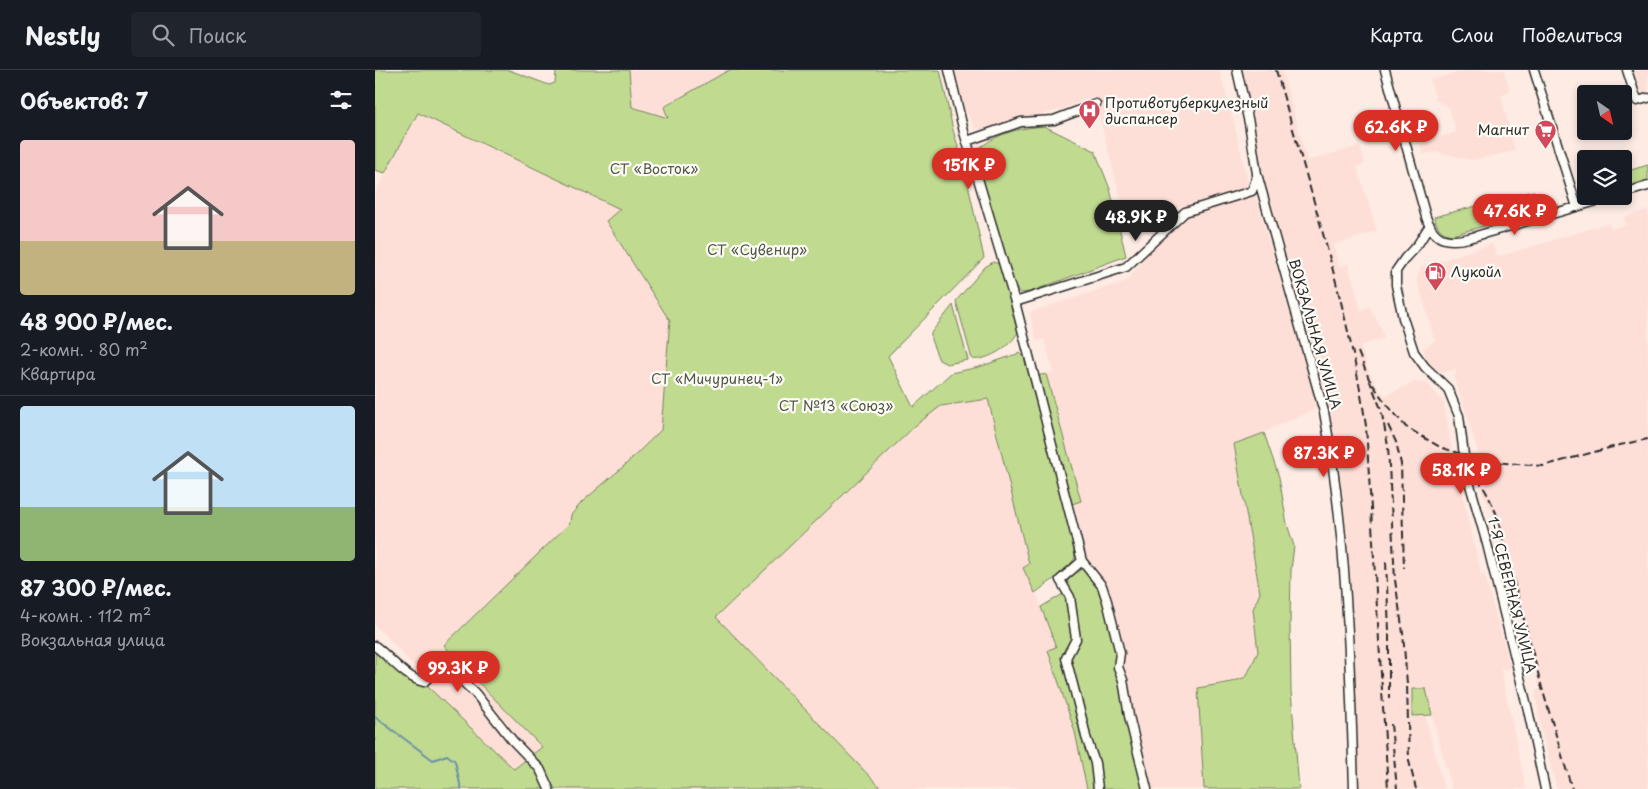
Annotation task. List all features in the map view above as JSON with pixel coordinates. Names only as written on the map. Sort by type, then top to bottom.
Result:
[{"type":"street","points":[[949,70],[967,141],[1015,302],[1082,561],[1102,586],[1107,601],[1120,653],[1118,667],[1123,680],[1129,716],[1147,789]]},
{"type":"street","name":"ВОКЗАЛЬНАЯ УЛИЦА","points":[[1237,70],[1249,123],[1257,174],[1324,412],[1330,443],[1342,537],[1351,690],[1354,789]]},
{"type":"street","points":[[1385,70],[1430,225],[1435,234],[1448,241],[1457,240],[1584,205]]},
{"type":"street","points":[[1535,70],[1577,207]]},
{"type":"street","points":[[1627,70],[1637,101],[1648,98]]},
{"type":"street","points":[[967,141],[1021,122],[1054,120],[1096,104]]},
{"type":"street","points":[[1015,302],[1126,267],[1185,212],[1252,191],[1256,183],[1257,174]]},
{"type":"street","points":[[1632,191],[1648,186]]},
{"type":"street","name":"1-Я СЕВЕРНАЯ УЛИЦА","points":[[1430,225],[1421,240],[1396,271],[1396,285],[1410,343],[1425,367],[1447,390],[1456,407],[1462,433],[1466,471],[1487,544],[1528,710],[1545,789]]},
{"type":"street","points":[[1082,561],[1060,580],[1070,597],[1076,639],[1066,658],[1086,737],[1095,763],[1099,789]]},
{"type":"street","points":[[375,646],[404,672],[417,680],[424,682],[439,669],[447,669],[460,679],[475,692],[513,741],[540,769],[546,788]]},
{"type":"shaded area","points":[[629,70],[729,70],[664,107],[669,118],[632,107]]},
{"type":"shaded area","points":[[953,70],[1219,70],[1249,187],[1127,222],[1094,96],[1065,108],[987,130],[976,128],[964,110]]},
{"type":"shaded area","points":[[1242,70],[1282,70],[1307,161],[1360,146],[1365,164],[1357,167],[1377,231],[1333,245],[1339,267],[1348,264],[1361,310],[1370,307],[1384,338],[1360,346],[1367,367],[1379,390],[1385,396],[1415,382],[1427,383],[1444,403],[1450,441],[1481,574],[1484,574],[1511,668],[1501,670],[1526,789],[1452,789],[1425,689],[1412,689],[1412,716],[1425,716],[1444,789],[1358,789],[1355,654],[1343,492],[1329,411],[1319,371],[1297,289],[1263,182]]},
{"type":"shaded area","points":[[1468,70],[1504,70],[1510,91],[1501,96],[1515,151],[1472,160],[1438,152],[1423,154],[1420,144],[1456,132],[1449,107],[1436,100],[1430,80]]},
{"type":"shaded area","points":[[1633,70],[1648,70],[1648,96],[1642,97]]},
{"type":"shaded area","points":[[418,113],[620,209],[606,222],[668,318],[671,319],[661,430],[624,466],[582,502],[571,515],[571,523],[444,645],[456,660],[542,747],[514,769],[426,686],[416,684],[406,677],[417,669],[375,625],[375,194]]},
{"type":"shaded area","points":[[1255,194],[1316,402],[1316,409],[1234,445],[1260,593],[1253,609],[1258,652],[1246,677],[1198,689],[1204,789],[1149,789],[1098,574],[1087,560],[1072,504],[1081,501],[1046,374],[1054,372],[1044,339],[1036,341],[1030,312],[1127,281],[1149,252],[1187,216]]},
{"type":"shaded area","points":[[1648,210],[1648,789],[1557,789],[1541,729],[1535,693],[1540,688],[1493,514],[1481,489],[1487,485],[1482,464],[1483,459],[1480,458],[1454,379],[1457,369],[1436,374],[1427,363],[1423,348],[1435,341],[1417,279],[1421,267],[1492,244],[1497,256],[1504,255],[1609,223],[1611,229],[1626,225],[1624,217]]},
{"type":"shaded area","points":[[987,399],[1029,564],[1023,568],[1037,596],[1056,647],[1048,650],[1075,732],[1087,789],[882,789],[716,617],[916,425],[941,406]]},
{"type":"green space","points":[[375,70],[509,70],[549,85],[555,83],[556,70],[629,70],[632,107],[668,118],[664,107],[729,70],[940,70],[984,258],[888,356],[913,407],[951,373],[979,367],[1020,353],[1024,357],[1072,535],[1075,558],[1066,570],[1035,593],[1023,568],[1029,564],[988,399],[941,406],[916,425],[716,617],[882,789],[375,789],[375,649],[405,676],[426,685],[514,769],[542,747],[456,660],[444,645],[570,523],[571,515],[582,502],[624,466],[661,430],[670,319],[606,221],[620,209],[418,113],[385,173],[375,170]]},
{"type":"green space","points":[[1044,126],[1095,151],[1110,189],[1126,256],[1030,292],[1020,293],[1014,286],[975,151],[1007,133]]},
{"type":"green space","points":[[1648,165],[1648,180],[1632,185],[1632,170]]},
{"type":"green space","points":[[1534,191],[1539,209],[1559,205],[1452,235],[1440,229],[1434,217]]},
{"type":"green space","points":[[993,262],[999,264],[1019,329],[1012,340],[1000,351],[985,358],[972,359],[956,301],[985,267]]},
{"type":"green space","points":[[953,305],[968,360],[947,364],[939,360],[931,340],[931,333]]},
{"type":"green space","points":[[1046,374],[1081,501],[1072,504],[1037,376]]},
{"type":"green space","points":[[1264,433],[1279,477],[1287,524],[1294,546],[1291,570],[1291,691],[1299,789],[1204,789],[1198,688],[1232,682],[1246,677],[1258,652],[1253,609],[1260,593],[1234,444]]},
{"type":"green space","points":[[1087,560],[1098,574],[1105,588],[1120,667],[1149,789],[1087,789],[1075,732],[1048,650],[1056,647],[1041,607],[1063,594],[1070,575]]},
{"type":"green space","points":[[1412,689],[1426,689],[1432,715],[1412,716]]},
{"type":"waterway","points":[[375,717],[433,760],[447,755],[455,761],[462,789]]},
{"type":"railway","points":[[1276,70],[1338,291],[1349,336],[1366,426],[1388,789]]},
{"type":"railway","points":[[1358,352],[1369,379],[1384,401],[1406,427],[1440,447],[1482,461],[1543,466],[1648,439]]},
{"type":"railway","points":[[1369,379],[1381,409],[1388,446],[1395,580],[1403,633],[1407,684],[1409,761],[1416,789]]},
{"type":"railway","points":[[1388,425],[1396,442],[1401,464],[1404,568]]},
{"type":"railway","points":[[1450,454],[1467,467],[1478,480],[1496,513],[1542,688],[1572,789]]},
{"type":"railway","points":[[1386,562],[1389,699]]},
{"type":"railway","points":[[1391,724],[1397,789]]},
{"type":"place","name":"Противотуберкулезный диспансер","points":[[1089,130]]},
{"type":"place","name":"Магнит","points":[[1545,149]]},
{"type":"place","name":"Лукойл","points":[[1435,291]]},
{"type":"park label","name":"СТ «Восток»","points":[[654,169]]},
{"type":"park label","name":"СТ «Сувенир»","points":[[757,250]]},
{"type":"park label","name":"СТ «Мичуринец-1»","points":[[717,379]]},
{"type":"park label","name":"СТ №13 «Союз»","points":[[836,406]]}]
